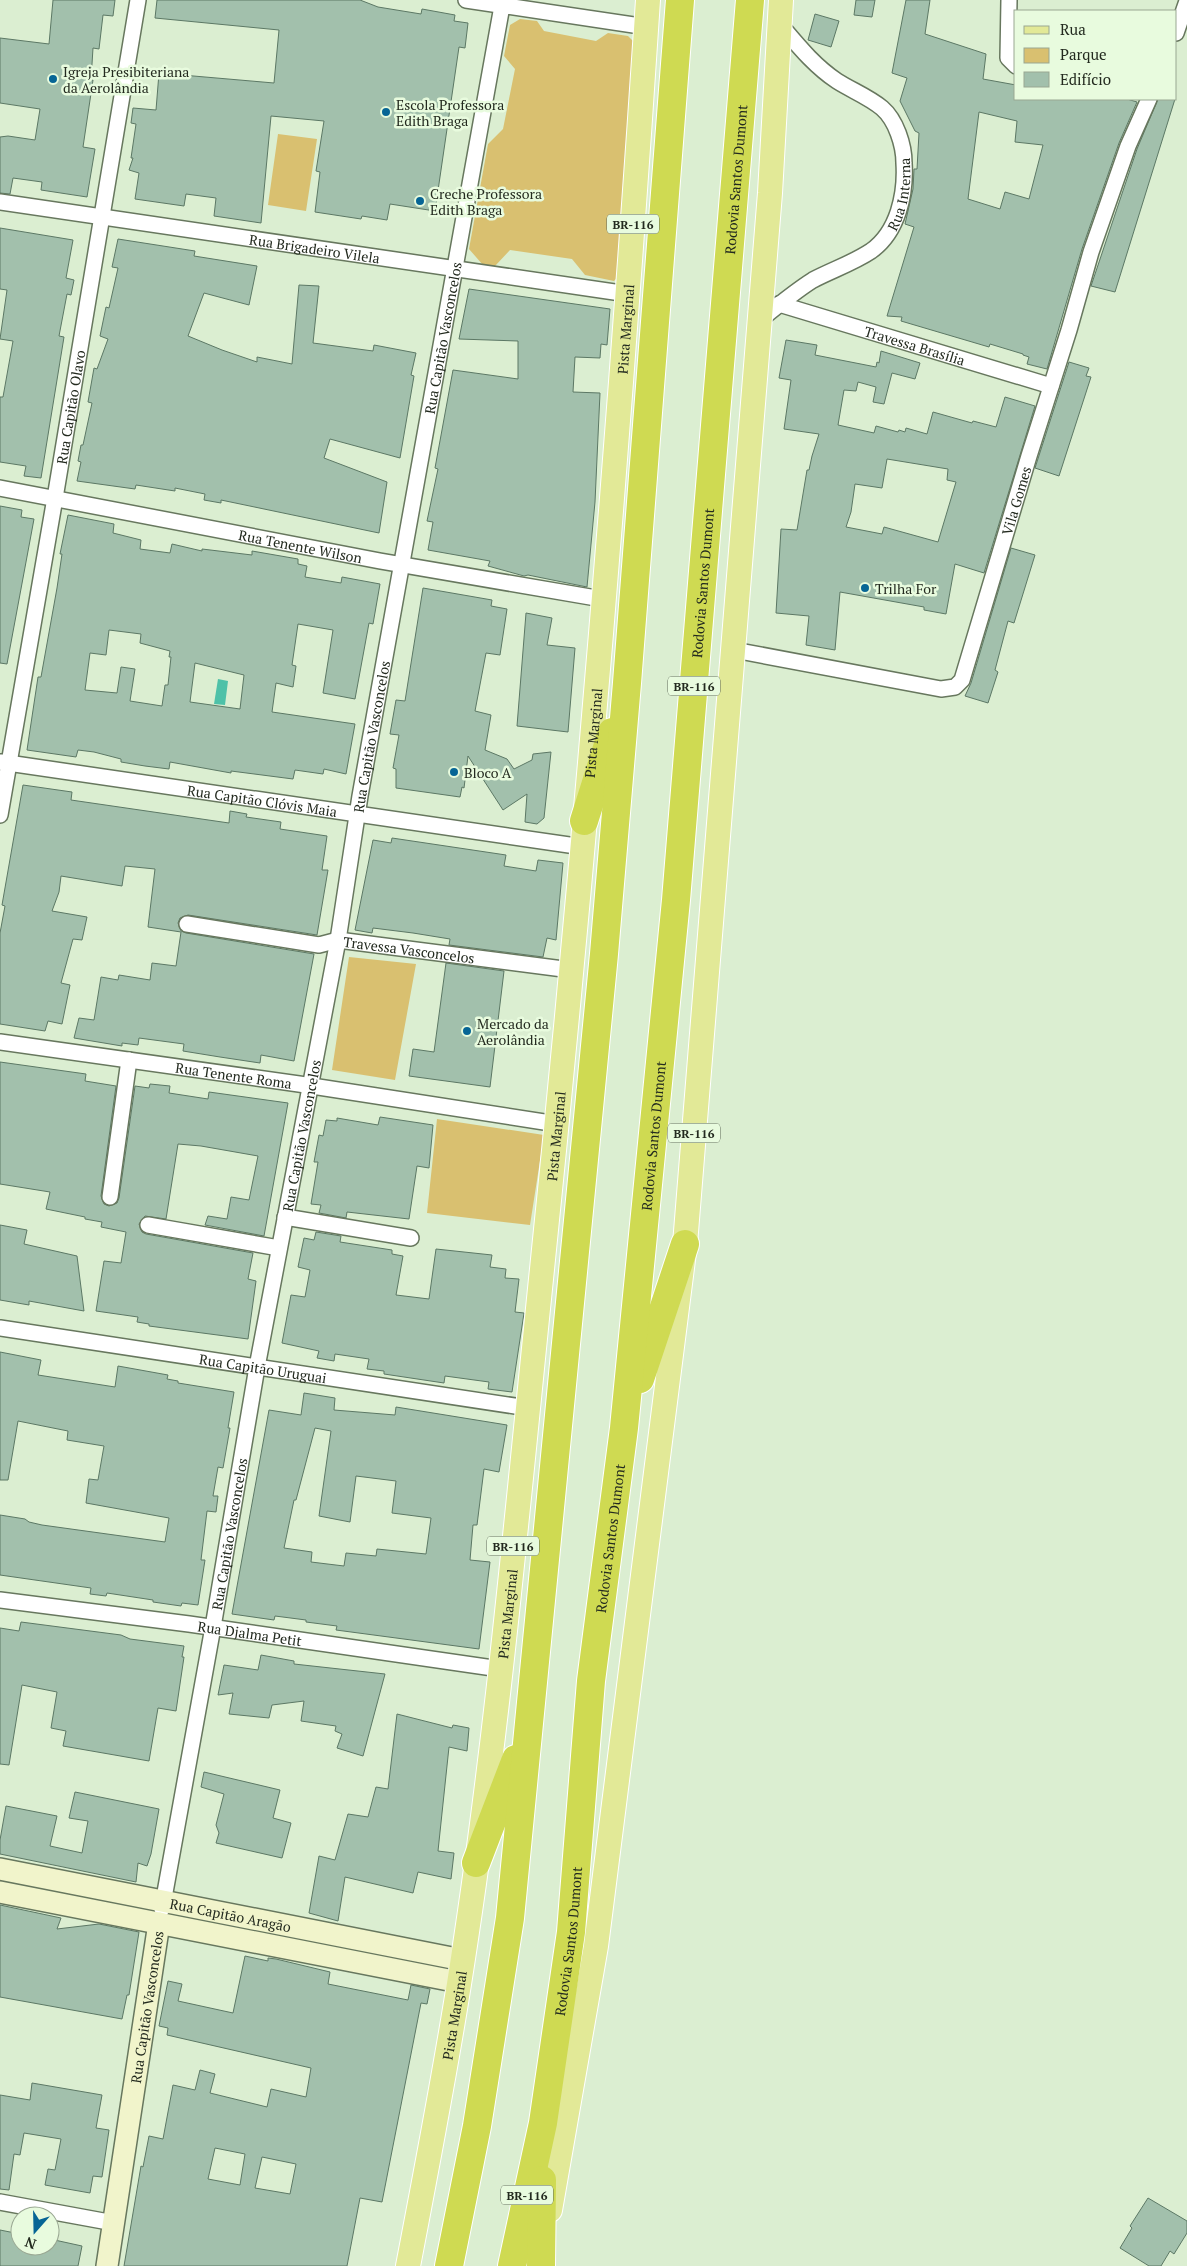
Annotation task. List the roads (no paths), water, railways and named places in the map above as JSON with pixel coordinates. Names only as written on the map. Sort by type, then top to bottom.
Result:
[{"type":"highway","name":"BR-116","points":[[449,2266],[478,2126],[510,1918],[604,954],[680,0]]},
{"type":"highway","name":"Rodovia Santos Dumont","points":[[512,2266],[543,2123],[571,1932],[591,1681],[624,1428],[677,890],[750,0]]},
{"type":"highway","points":[[584,821],[627,683]]},
{"type":"highway","points":[[624,1428],[685,1244]]},
{"type":"highway","points":[[476,1863],[528,1727]]},
{"type":"highway","points":[[541,2262],[543,2123]]},
{"type":"main road","name":"Pista Marginal","points":[[408,2266],[434,2130],[461,1971],[500,1669],[528,1408],[583,848],[628,294],[648,0]]},
{"type":"main road","name":"BR-116","points":[[541,2262],[596,1946],[685,1244],[770,193],[779,11]]},
{"type":"main road","name":"Rua Capitão Aragão","points":[[0,1869],[163,1900],[461,1971]]},
{"type":"main road","name":"Rua Capitão Aragão","points":[[0,1892],[159,1923],[461,1971]]},
{"type":"main road","name":"Rua Capitão Vasconcelos","points":[[107,2266],[159,1923]]},
{"type":"street","name":"Rua Capitão Olavo","points":[[0,814],[4,762],[55,498],[138,0]]},
{"type":"street","points":[[466,0],[647,27]]},
{"type":"street","points":[[1010,0],[1008,58],[1014,64]]},
{"type":"street","points":[[1177,30],[1187,1]]},
{"type":"street","name":"Rua Capitão Vasconcelos","points":[[159,1923],[213,1627],[257,1367],[338,940],[356,813],[456,270],[502,6]]},
{"type":"street","name":"Rua Interna","points":[[759,321],[779,304],[813,281],[871,251],[882,241],[892,226],[900,208],[905,169],[904,148],[890,116],[882,107],[836,80],[816,65],[779,11]]},
{"type":"street","name":"Vila Gomes","points":[[734,650],[941,689],[949,689],[959,684],[965,671],[1091,252],[1128,146],[1148,100]]},
{"type":"street","name":"Rua Brigadeiro Vilela","points":[[0,202],[628,294]]},
{"type":"street","name":"Travessa Brasília","points":[[779,304],[1051,386]]},
{"type":"street","name":"Rua Tenente Wilson","points":[[0,488],[402,564],[602,599]]},
{"type":"street","name":"Rua Capitão Clóvis Maia","points":[[4,762],[583,848]]},
{"type":"street","name":"Travessa Vasconcelos","points":[[187,924],[319,945],[338,940],[571,970]]},
{"type":"street","name":"Rua Tenente Roma","points":[[0,1042],[310,1086],[557,1124]]},
{"type":"street","points":[[110,1197],[129,1060]]},
{"type":"street","points":[[285,1216],[411,1238]]},
{"type":"street","points":[[148,1225],[280,1248]]},
{"type":"street","name":"Rua Capitão Uruguai","points":[[0,1328],[528,1408]]},
{"type":"street","name":"Rua Djalma Petit","points":[[0,1600],[213,1627],[500,1669]]},
{"type":"street","points":[[0,2202],[114,2223]]},
{"type":"water","points":[[218,679],[228,681],[225,705],[214,704]]},
{"type":"place","name":"Igreja Presibiteriana da Aerolândia","points":[[53,79]]},
{"type":"place","name":"Escola Professora Edith Braga","points":[[386,112]]},
{"type":"place","name":"Creche Professora Edith Braga","points":[[420,201]]},
{"type":"place","name":"Trilha For","points":[[865,588]]},
{"type":"place","name":"Bloco A","points":[[454,772]]},
{"type":"place","name":"Mercado da Aerolândia","points":[[467,1031]]}]
